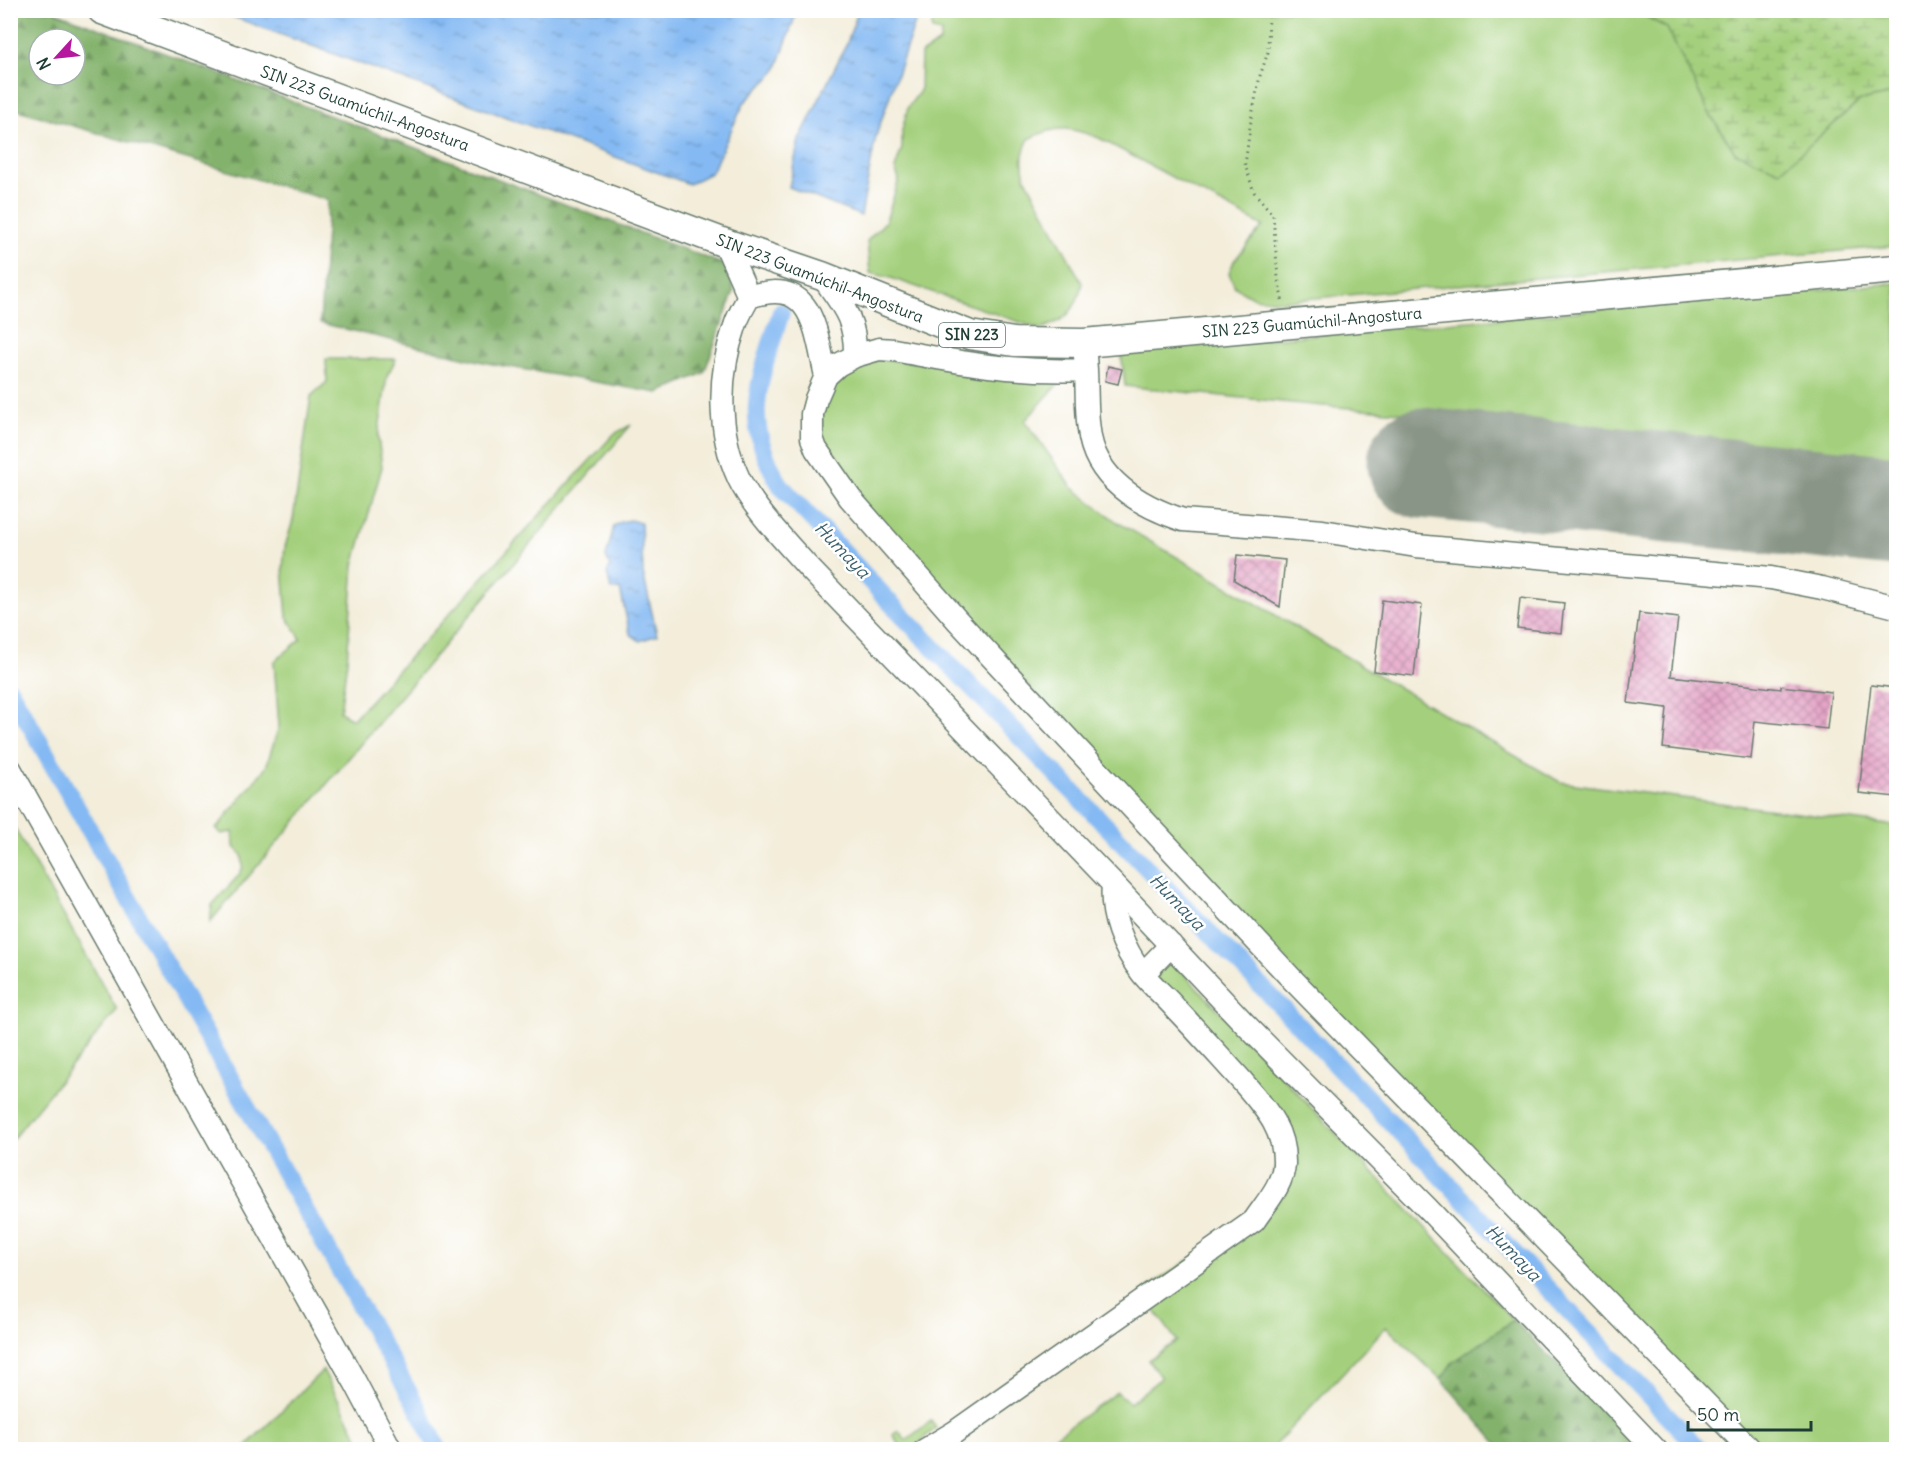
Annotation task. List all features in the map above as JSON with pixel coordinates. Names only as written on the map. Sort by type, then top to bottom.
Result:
[{"type":"main road","name":"SIN 223 Guamúchil-Angostura","points":[[102,10],[725,243],[822,276],[970,334],[1085,356],[1287,324],[1896,269]]},
{"type":"street","points":[[725,243],[749,297],[735,326],[724,372],[723,400],[727,444],[740,480],[770,524],[807,566],[1246,1025],[1428,1209],[1656,1449]]},
{"type":"street","points":[[822,276],[852,324],[855,356]]},
{"type":"street","points":[[749,297],[777,290],[795,295],[806,308],[813,325],[826,376]]},
{"type":"street","points":[[1751,1449],[1291,978],[958,621],[850,498],[816,449],[812,438],[812,414],[826,376],[838,364],[866,351],[887,349],[993,368],[1023,370],[1085,356],[1089,429],[1092,444],[1104,472],[1140,501],[1183,520],[1323,531],[1416,546],[1771,578],[1896,607]]},
{"type":"street","points":[[10,769],[356,1382],[391,1449]]},
{"type":"street","points":[[926,1449],[956,1432],[1254,1221],[1276,1187],[1284,1166],[1282,1143],[1271,1114],[1173,1004],[1143,974],[1130,954],[1120,933],[1112,897],[1113,884]]},
{"type":"street","points":[[1143,974],[1171,945]]},
{"type":"path","points":[[1269,10],[1268,52],[1258,87],[1245,165],[1254,192],[1273,215],[1278,278],[1287,324]]},
{"type":"green space","points":[[10,11],[53,11],[726,265],[734,291],[704,373],[658,393],[487,363],[320,323],[328,200],[11,108]]},
{"type":"green space","points":[[936,11],[1636,11],[1667,28],[1710,114],[1735,152],[1780,171],[1860,101],[1896,93],[1896,246],[1281,301],[1254,298],[1235,287],[1229,273],[1234,261],[1263,226],[1099,138],[1080,131],[1056,129],[1029,139],[1023,157],[1024,172],[1082,283],[1077,300],[1069,313],[1057,322],[1040,329],[891,278],[870,273],[867,241],[886,221],[899,179],[895,169],[902,148],[902,130],[908,107],[920,91],[921,54],[940,42],[941,32],[932,30],[932,16]]},
{"type":"green space","points":[[1636,11],[1896,11],[1896,93],[1860,101],[1780,171],[1735,152],[1710,114],[1667,28]]},
{"type":"green space","points":[[1896,283],[1896,492],[1425,445],[1426,414],[1125,386],[1121,352]]},
{"type":"green space","points":[[845,357],[1069,372],[1025,421],[1072,487],[1117,522],[1560,782],[1896,826],[1896,1449],[1755,1449],[1296,980],[813,450],[813,401]]},
{"type":"green space","points":[[326,359],[396,359],[387,376],[378,437],[382,467],[354,565],[347,661],[340,712],[353,719],[614,434],[631,425],[210,922],[212,905],[239,875],[243,867],[242,855],[234,847],[233,832],[221,834],[216,829],[266,767],[279,726],[274,662],[301,639],[287,617],[283,568],[285,547],[293,520],[311,396],[327,382]]},
{"type":"green space","points":[[10,820],[117,1010],[11,1141],[10,1141]]},
{"type":"green space","points":[[1171,960],[1513,1320],[1452,1363],[1441,1379],[1386,1327],[1271,1449],[1035,1450],[1117,1392],[1130,1403],[1161,1378],[1148,1360],[1177,1341],[1141,1292],[1247,1222],[1285,1152],[1155,977]]},
{"type":"green space","points":[[1513,1320],[1644,1449],[1502,1449],[1441,1379],[1452,1363]]},
{"type":"green space","points":[[323,1370],[364,1449],[243,1449]]},
{"type":"green space","points":[[931,1421],[936,1428],[922,1440],[916,1449],[899,1449],[901,1447],[893,1435],[898,1430],[906,1440]]},
{"type":"water","points":[[217,11],[797,11],[776,71],[744,103],[711,173],[689,184]]},
{"type":"water","points":[[858,11],[919,11],[876,136],[861,216],[789,187],[799,140],[847,43]]},
{"type":"water","points":[[630,520],[641,523],[643,573],[657,635],[640,641],[630,634],[620,589],[611,590],[607,573],[610,567],[606,557],[614,526]]},
{"type":"building","points":[[1108,366],[1122,369],[1118,384],[1105,381]]},
{"type":"building","points":[[1237,555],[1285,560],[1280,607],[1234,580]]},
{"type":"building","points":[[1520,598],[1564,603],[1561,633],[1517,628]]},
{"type":"building","points":[[1382,600],[1422,605],[1414,676],[1374,671]]},
{"type":"building","points":[[1639,613],[1678,618],[1671,676],[1781,689],[1781,686],[1831,692],[1827,729],[1755,721],[1751,759],[1663,748],[1667,708],[1628,703]]},
{"type":"building","points":[[1871,685],[1896,688],[1896,797],[1859,793]]},
{"type":"waterway","name":"Humaya","points":[[781,312],[766,359],[757,400],[760,440],[768,462],[781,486],[900,613],[1292,1018],[1700,1450]]},
{"type":"waterway","points":[[10,690],[416,1405],[439,1450]]},
{"type":"runway","points":[[1423,463],[1896,511]]}]
